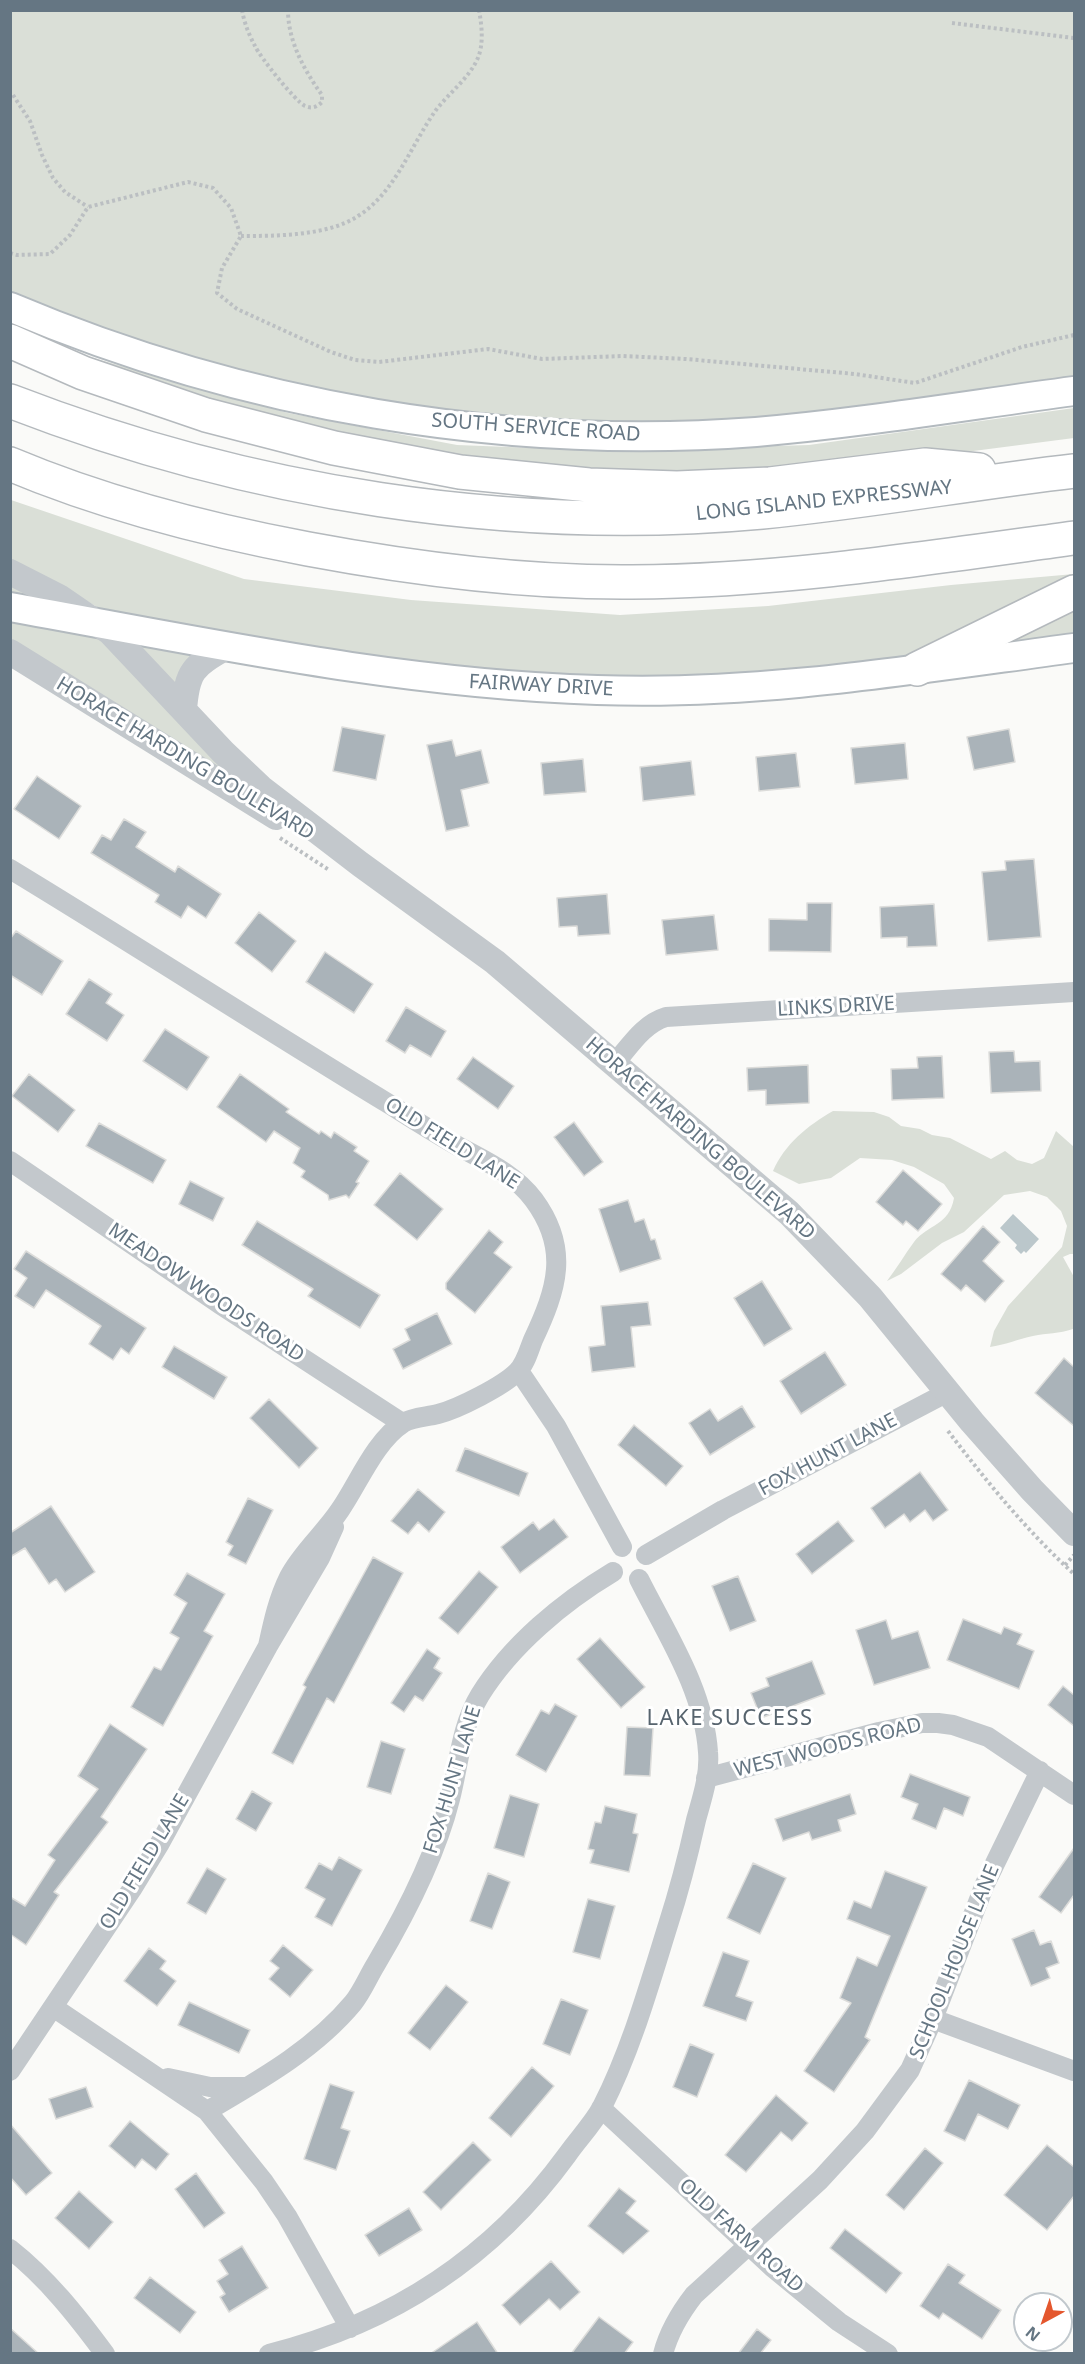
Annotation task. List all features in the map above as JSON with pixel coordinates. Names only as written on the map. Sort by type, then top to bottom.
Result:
[{"type":"highway","points":[[10,340],[83,373],[206,415],[334,448],[460,472],[589,485],[677,488],[770,484],[925,465],[1041,475]]},
{"type":"highway","name":"LONG ISLAND EXPRESSWAY","points":[[10,401],[87,429],[209,465],[343,493],[479,511],[620,518],[750,512],[832,504],[1074,471]]},
{"type":"highway","points":[[10,464],[86,492],[221,531],[356,558],[494,576],[632,582],[771,576],[1074,538]]},
{"type":"highway","points":[[917,669],[1074,592]]},
{"type":"main road","name":"SOUTH SERVICE ROAD","points":[[10,307],[142,356],[209,377],[278,394],[412,419],[550,433],[619,436],[755,432],[824,425],[1074,391]]},
{"type":"main road","name":"FAIRWAY DRIVE","points":[[10,607],[323,664],[392,674],[461,682],[598,690],[670,691],[749,687],[877,675],[1074,648]]},
{"type":"street","name":"HORACE HARDING BOULEVARD","points":[[10,572],[59,597],[122,643],[261,788],[360,864],[489,957],[789,1214],[870,1297],[1032,1490],[1073,1527]]},
{"type":"street","points":[[184,710],[190,675],[201,663],[228,646]]},
{"type":"street","name":"HORACE HARDING BOULEVARD","points":[[10,652],[250,801],[360,864]]},
{"type":"street","name":"OLD FIELD LANE","points":[[10,869],[357,1085],[505,1173],[523,1187],[550,1224],[558,1259],[548,1307],[519,1371]]},
{"type":"street","name":"LINKS DRIVE","points":[[615,1063],[645,1029],[666,1017],[1074,993]]},
{"type":"street","name":"MEADOW WOODS ROAD","points":[[10,1161],[221,1305],[402,1423]]},
{"type":"street","points":[[402,1423],[448,1411],[487,1392],[519,1371],[556,1426],[622,1547]]},
{"type":"street","name":"FOX HUNT LANE","points":[[646,1555],[723,1510],[948,1392]]},
{"type":"street","name":"OLD FIELD LANE","points":[[10,2071],[132,1889],[160,1843],[268,1646],[320,1558],[340,1510],[376,1454],[402,1423]]},
{"type":"street","points":[[633,1545],[646,1555],[646,1571],[639,1579],[628,1582],[617,1577],[613,1572],[611,1560],[622,1547],[633,1545]]},
{"type":"street","name":"FOX HUNT LANE","points":[[207,2111],[308,2046],[354,2002],[385,1949],[423,1874],[450,1801],[467,1722],[480,1695],[507,1659],[532,1634],[593,1585],[613,1572]]},
{"type":"street","points":[[269,2354],[309,2344],[388,2311],[436,2283],[471,2258],[505,2228],[543,2188],[601,2108],[632,2034],[679,1892],[706,1778],[708,1753],[704,1719],[694,1689],[639,1579]]},
{"type":"street","name":"WEST WOODS ROAD","points":[[706,1778],[879,1732],[922,1723],[953,1725],[988,1737],[1074,1795]]},
{"type":"street","name":"SCHOOL HOUSE LANE","points":[[663,2354],[667,2339],[682,2311],[694,2295],[820,2180],[865,2131],[910,2070],[933,2019],[986,1884],[1040,1771]]},
{"type":"street","points":[[53,2007],[207,2111],[264,2182],[287,2216],[350,2328]]},
{"type":"street","points":[[933,2019],[1074,2072]]},
{"type":"street","points":[[157,2076],[210,2087],[248,2086]]},
{"type":"street","name":"OLD FARM ROAD","points":[[601,2108],[772,2267],[839,2322],[888,2354]]},
{"type":"street","points":[[10,2249],[36,2273],[82,2323],[105,2354]]},
{"type":"path","points":[[242,10],[255,47],[304,106],[317,107],[322,102],[322,95],[293,43],[288,28],[288,10]]},
{"type":"path","points":[[241,236],[278,236],[320,231],[356,218],[374,203],[387,188],[437,109],[470,71],[477,59],[482,45],[479,10]]},
{"type":"path","points":[[952,22],[1074,38]]},
{"type":"path","points":[[13,95],[30,121],[53,178],[65,192],[88,207]]},
{"type":"path","points":[[10,253],[17,255],[50,254],[70,235],[88,207],[188,182],[213,188],[231,208],[241,236]]},
{"type":"path","points":[[241,236],[222,268],[218,293],[237,309],[355,360],[379,362],[488,349],[542,359],[624,356],[686,359],[855,374],[915,383],[1022,347],[1074,334]]},
{"type":"path","points":[[945,1427],[983,1477],[1043,1545],[1074,1574]]},
{"type":"path","points":[[1065,1565],[1074,1555]]},
{"type":"shaded area","points":[[11,11],[1074,11],[1074,387],[959,402],[614,431],[332,402],[11,302]]},
{"type":"shaded area","points":[[72,352],[288,413],[457,445],[612,451],[809,445],[1074,408],[1074,438],[865,465],[780,466],[721,471],[588,469],[467,459],[254,417]]},
{"type":"shaded area","points":[[11,500],[244,579],[411,600],[620,615],[768,606],[951,585],[1074,574],[1074,578],[961,637],[878,665],[645,682],[453,671],[107,613],[41,574],[11,560]]},
{"type":"shaded area","points":[[10,572],[207,659],[185,710],[360,864],[11,652]]},
{"type":"shaded area","points":[[1074,611],[1074,637],[1008,646],[1013,636]]},
{"type":"shaded area","points":[[833,1111],[874,1112],[889,1117],[901,1126],[950,1138],[991,1159],[1005,1151],[1017,1160],[1032,1164],[1044,1158],[1056,1131],[1074,1147],[1074,1254],[1063,1257],[1074,1277],[1073,1329],[990,1347],[994,1331],[1008,1306],[1062,1247],[1067,1226],[1061,1211],[1047,1197],[1030,1191],[1004,1195],[964,1232],[942,1243],[901,1274],[887,1281],[914,1242],[948,1214],[954,1198],[944,1184],[914,1167],[892,1160],[860,1158],[831,1178],[799,1184],[773,1171],[784,1152],[798,1136]]},
{"type":"shaded area","points":[[1013,1214],[1039,1239],[1026,1253],[1024,1251],[1021,1254],[1015,1248],[1017,1245],[1000,1228]]},
{"type":"building","points":[[342,727],[385,735],[376,780],[333,771]]},
{"type":"building","points":[[1009,729],[1015,762],[974,770],[967,737]]},
{"type":"building","points":[[452,740],[456,756],[481,750],[489,783],[461,790],[469,826],[446,831],[427,745]]},
{"type":"building","points":[[905,743],[908,779],[855,784],[851,748]]},
{"type":"building","points":[[796,753],[800,787],[759,791],[756,757]]},
{"type":"building","points":[[583,759],[586,792],[544,795],[541,763]]},
{"type":"building","points":[[691,761],[695,795],[643,801],[640,767]]},
{"type":"building","points":[[37,776],[81,806],[59,839],[14,809]]},
{"type":"building","points":[[124,819],[146,832],[136,847],[175,872],[178,866],[221,894],[206,918],[188,906],[181,918],[155,902],[159,895],[91,853],[102,835],[111,840]]},
{"type":"building","points":[[1034,859],[1041,937],[988,941],[982,872],[1006,870],[1005,861]]},
{"type":"building","points":[[607,894],[610,934],[578,936],[577,926],[559,927],[557,898]]},
{"type":"building","points":[[807,903],[832,903],[831,952],[769,951],[769,919],[807,920]]},
{"type":"building","points":[[934,904],[937,946],[907,947],[907,937],[881,938],[880,907]]},
{"type":"building","points":[[259,912],[296,941],[272,972],[235,943]]},
{"type":"building","points":[[714,915],[718,950],[666,955],[662,920]]},
{"type":"building","points":[[16,931],[63,961],[42,995],[10,975],[10,939]]},
{"type":"building","points":[[325,952],[373,984],[354,1013],[306,982]]},
{"type":"building","points":[[89,979],[112,994],[106,1003],[124,1015],[107,1041],[66,1014]]},
{"type":"building","points":[[406,1007],[446,1031],[431,1057],[410,1045],[405,1053],[386,1041]]},
{"type":"building","points":[[165,1029],[209,1057],[187,1090],[143,1061]]},
{"type":"building","points":[[1014,1051],[1015,1062],[1040,1061],[1041,1091],[991,1093],[989,1052]]},
{"type":"building","points":[[942,1056],[944,1098],[892,1100],[891,1069],[918,1068],[917,1057]]},
{"type":"building","points":[[473,1057],[514,1086],[498,1109],[457,1079]]},
{"type":"building","points":[[808,1065],[809,1103],[766,1105],[766,1090],[748,1091],[747,1068]]},
{"type":"building","points":[[29,1074],[75,1110],[58,1132],[12,1096]]},
{"type":"building","points":[[240,1074],[289,1109],[286,1112],[319,1134],[321,1131],[331,1138],[334,1132],[357,1147],[354,1151],[369,1161],[349,1198],[346,1195],[329,1200],[328,1195],[301,1177],[305,1171],[293,1163],[300,1148],[274,1131],[266,1142],[217,1107]]},
{"type":"building","points":[[574,1122],[603,1162],[584,1176],[554,1137]]},
{"type":"building","points":[[99,1123],[166,1160],[153,1183],[86,1146]]},
{"type":"building","points":[[903,1170],[942,1204],[918,1231],[906,1221],[903,1225],[876,1202]]},
{"type":"building","points":[[400,1173],[443,1209],[417,1240],[374,1205]]},
{"type":"building","points":[[190,1181],[224,1198],[213,1221],[179,1204]]},
{"type":"building","points":[[628,1200],[635,1222],[644,1219],[651,1240],[655,1239],[661,1259],[620,1272],[599,1209]]},
{"type":"building","points":[[257,1221],[380,1295],[360,1328],[308,1296],[313,1289],[242,1245]]},
{"type":"building","points":[[983,1226],[1000,1242],[983,1261],[1004,1281],[985,1302],[966,1285],[961,1291],[941,1274]]},
{"type":"building","points":[[489,1230],[503,1242],[494,1253],[512,1267],[475,1313],[446,1289],[446,1283]]},
{"type":"building","points":[[26,1251],[146,1328],[129,1354],[121,1348],[113,1360],[89,1344],[101,1326],[46,1290],[34,1308],[15,1296],[27,1278],[14,1269]]},
{"type":"building","points":[[762,1281],[792,1329],[764,1346],[734,1298]]},
{"type":"building","points":[[648,1302],[651,1325],[631,1327],[635,1367],[592,1372],[589,1347],[605,1345],[601,1306]]},
{"type":"building","points":[[437,1313],[452,1344],[403,1369],[393,1349],[410,1340],[405,1329]]},
{"type":"building","points":[[174,1346],[227,1377],[214,1399],[162,1367]]},
{"type":"building","points":[[825,1352],[846,1385],[801,1414],[780,1381]]},
{"type":"building","points":[[1064,1358],[1074,1367],[1074,1426],[1035,1393]]},
{"type":"building","points":[[269,1399],[318,1448],[299,1468],[250,1418]]},
{"type":"building","points":[[742,1406],[755,1427],[710,1455],[689,1423],[710,1409],[718,1421]]},
{"type":"building","points":[[634,1425],[683,1466],[666,1486],[618,1445]]},
{"type":"building","points":[[465,1448],[528,1473],[519,1496],[456,1471]]},
{"type":"building","points":[[920,1472],[948,1510],[933,1521],[925,1510],[910,1522],[904,1514],[885,1528],[871,1508]]},
{"type":"building","points":[[418,1489],[445,1512],[429,1532],[418,1522],[408,1534],[391,1521]]},
{"type":"building","points":[[248,1498],[273,1510],[246,1564],[228,1555],[233,1546],[226,1542]]},
{"type":"building","points":[[51,1506],[95,1572],[65,1592],[56,1579],[49,1584],[25,1548],[10,1557],[10,1533]]},
{"type":"building","points":[[554,1519],[568,1537],[520,1573],[501,1547],[533,1522],[539,1530]]},
{"type":"building","points":[[838,1521],[854,1541],[812,1574],[796,1554]]},
{"type":"building","points":[[373,1557],[403,1573],[334,1703],[327,1698],[293,1764],[272,1753],[306,1687],[303,1685]]},
{"type":"building","points":[[479,1571],[498,1587],[458,1634],[439,1618]]},
{"type":"building","points":[[187,1573],[225,1594],[204,1631],[213,1636],[163,1726],[131,1707],[154,1667],[161,1670],[179,1638],[170,1633],[187,1603],[174,1595]]},
{"type":"building","points":[[738,1576],[756,1621],[730,1631],[712,1586]]},
{"type":"building","points":[[963,1619],[1001,1634],[1004,1627],[1022,1634],[1017,1644],[1034,1651],[1019,1689],[947,1660]]},
{"type":"building","points":[[886,1620],[892,1639],[918,1631],[930,1668],[874,1685],[856,1630]]},
{"type":"building","points":[[600,1638],[645,1687],[621,1708],[577,1659]]},
{"type":"building","points":[[427,1649],[440,1658],[434,1668],[442,1673],[423,1701],[415,1696],[404,1712],[391,1703]]},
{"type":"building","points":[[812,1661],[825,1694],[761,1718],[751,1693],[769,1686],[766,1678]]},
{"type":"building","points":[[1063,1686],[1074,1695],[1074,1726],[1048,1705]]},
{"type":"building","points":[[555,1704],[577,1716],[546,1772],[516,1755],[541,1710],[549,1714]]},
{"type":"building","points":[[110,1724],[147,1749],[101,1817],[108,1822],[54,1892],[59,1895],[26,1945],[10,1934],[10,1897],[25,1906],[55,1860],[48,1855],[98,1789],[78,1776]]},
{"type":"building","points":[[627,1727],[653,1728],[650,1776],[624,1775]]},
{"type":"building","points":[[381,1741],[405,1749],[391,1794],[367,1787]]},
{"type":"building","points":[[910,1774],[970,1797],[963,1816],[944,1808],[936,1829],[912,1819],[918,1804],[901,1797]]},
{"type":"building","points":[[252,1791],[272,1803],[256,1831],[236,1819]]},
{"type":"building","points":[[850,1794],[856,1814],[838,1820],[841,1831],[812,1840],[809,1832],[783,1841],[775,1819]]},
{"type":"building","points":[[510,1795],[539,1804],[524,1857],[494,1848]]},
{"type":"building","points":[[605,1806],[637,1814],[633,1833],[638,1834],[629,1872],[590,1863],[594,1850],[588,1849],[595,1822],[601,1823]]},
{"type":"building","points":[[1074,1848],[1074,1895],[1061,1913],[1039,1897]]},
{"type":"building","points":[[339,1857],[362,1870],[332,1926],[315,1917],[325,1899],[305,1888],[319,1863],[332,1870]]},
{"type":"building","points":[[753,1863],[786,1878],[760,1934],[727,1918]]},
{"type":"building","points":[[207,1868],[226,1879],[206,1914],[187,1903]]},
{"type":"building","points":[[885,1871],[927,1887],[865,2037],[870,2040],[834,2092],[804,2071],[851,2003],[840,1998],[857,1957],[877,1966],[890,1936],[847,1919],[854,1901],[871,1908]]},
{"type":"building","points":[[488,1873],[510,1882],[492,1929],[470,1921]]},
{"type":"building","points":[[588,1899],[615,1906],[600,1959],[573,1952]]},
{"type":"building","points":[[1034,1930],[1040,1945],[1051,1941],[1059,1963],[1046,1968],[1050,1978],[1031,1986],[1012,1939]]},
{"type":"building","points":[[283,1945],[313,1970],[290,1997],[269,1979],[279,1968],[270,1961]]},
{"type":"building","points":[[149,1948],[166,1961],[160,1969],[176,1981],[157,2006],[124,1981]]},
{"type":"building","points":[[723,1952],[749,1961],[736,1996],[753,2002],[746,2021],[703,2006]]},
{"type":"building","points":[[446,1985],[468,2002],[430,2050],[408,2033]]},
{"type":"building","points":[[561,1999],[588,2010],[570,2055],[543,2044]]},
{"type":"building","points":[[189,2002],[250,2030],[239,2053],[178,2025]]},
{"type":"building","points":[[690,2044],[714,2054],[697,2097],[673,2087]]},
{"type":"building","points":[[532,2067],[554,2086],[511,2137],[489,2118]]},
{"type":"building","points":[[969,2080],[1020,2105],[1008,2129],[978,2114],[965,2141],[944,2131]]},
{"type":"building","points":[[330,2084],[354,2092],[341,2128],[350,2131],[336,2170],[304,2159]]},
{"type":"building","points":[[86,2087],[93,2107],[56,2119],[49,2099]]},
{"type":"building","points":[[776,2095],[808,2123],[792,2141],[781,2132],[746,2172],[725,2155]]},
{"type":"building","points":[[130,2121],[169,2154],[156,2170],[142,2159],[135,2168],[109,2146]]},
{"type":"building","points":[[10,2124],[52,2173],[26,2195],[10,2177]]},
{"type":"building","points":[[473,2142],[491,2160],[441,2210],[423,2192]]},
{"type":"building","points":[[1047,2145],[1074,2167],[1074,2196],[1047,2230],[1004,2195]]},
{"type":"building","points":[[925,2148],[943,2163],[904,2210],[886,2195]]},
{"type":"building","points":[[196,2173],[225,2213],[204,2228],[175,2189]]},
{"type":"building","points":[[619,2188],[636,2201],[626,2213],[649,2231],[623,2254],[588,2226]]},
{"type":"building","points":[[79,2191],[113,2222],[89,2249],[55,2218]]},
{"type":"building","points":[[409,2208],[422,2230],[379,2256],[365,2235]]},
{"type":"building","points":[[845,2229],[902,2273],[886,2293],[830,2248]]},
{"type":"building","points":[[242,2246],[268,2288],[229,2312],[220,2297],[225,2294],[217,2281],[228,2274],[219,2260]]},
{"type":"building","points":[[551,2261],[580,2292],[560,2310],[549,2299],[520,2325],[502,2305]]},
{"type":"building","points":[[948,2264],[965,2275],[959,2283],[1001,2310],[982,2339],[943,2313],[939,2319],[920,2306]]},
{"type":"building","points":[[150,2277],[196,2312],[180,2333],[134,2298]]},
{"type":"building","points":[[599,2317],[633,2342],[624,2354],[571,2354]]},
{"type":"building","points":[[477,2322],[498,2354],[430,2354]]},
{"type":"building","points":[[10,2328],[39,2354],[10,2354]]},
{"type":"building","points":[[757,2329],[771,2340],[760,2354],[738,2354]]},
{"type":"district","name":"LAKE SUCCESS","points":[[730,1719]]}]
